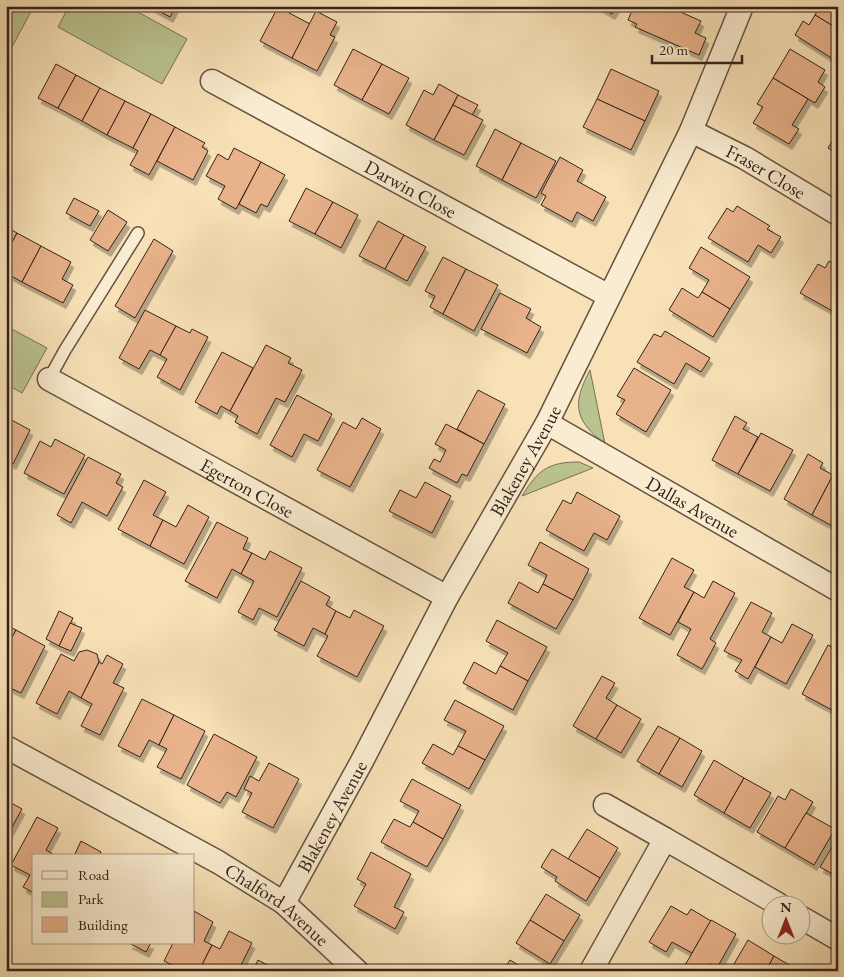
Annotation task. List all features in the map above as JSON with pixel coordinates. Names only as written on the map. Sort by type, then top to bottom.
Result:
[{"type":"street","name":"Blakeney Avenue","points":[[284,903],[361,764],[447,597],[547,423],[691,131],[742,6]]},
{"type":"street","name":"Darwin Close","points":[[212,81],[609,296]]},
{"type":"street","name":"Fraser Close","points":[[691,131],[745,158],[838,214]]},
{"type":"street","name":"Egerton Close","points":[[49,380],[447,597]]},
{"type":"street","name":"Dallas Avenue","points":[[547,423],[838,590]]},
{"type":"street","name":"Chalford Avenue","points":[[6,747],[218,862],[284,903],[356,971]]},
{"type":"street","points":[[605,805],[762,895]]},
{"type":"street","points":[[591,971],[665,839]]},
{"type":"street","points":[[812,924],[838,939]]},
{"type":"lane","points":[[49,380],[65,350],[138,233]]},
{"type":"green space","points":[[6,6],[34,6],[6,58]]},
{"type":"green space","points":[[69,6],[127,6],[187,39],[162,84],[58,27]]},
{"type":"green space","points":[[6,326],[47,348],[22,393],[6,384]]},
{"type":"green space","points":[[590,370],[605,444],[587,427],[579,411],[580,393]]},
{"type":"green space","points":[[568,462],[579,462],[593,468],[522,496],[533,480],[545,469]]},
{"type":"building","points":[[150,6],[176,6],[170,17]]},
{"type":"building","points":[[598,6],[617,6],[612,14]]},
{"type":"building","points":[[634,6],[667,6],[701,21],[695,33],[706,38],[699,55],[635,27],[637,24],[628,20]]},
{"type":"building","points":[[820,6],[838,6],[838,29],[815,15]]},
{"type":"building","points":[[278,7],[310,24],[292,58],[260,41]]},
{"type":"building","points":[[316,11],[337,22],[330,35],[335,37],[317,71],[292,58]]},
{"type":"building","points":[[815,15],[838,29],[838,52],[833,59],[795,35],[803,21],[809,25]]},
{"type":"building","points":[[353,49],[382,64],[362,100],[334,85]]},
{"type":"building","points":[[790,49],[825,70],[818,82],[825,87],[815,103],[773,78]]},
{"type":"building","points":[[56,64],[76,75],[58,108],[38,98]]},
{"type":"building","points":[[382,64],[409,78],[389,114],[362,100]]},
{"type":"building","points":[[611,69],[659,91],[645,121],[597,99]]},
{"type":"building","points":[[76,75],[100,88],[82,121],[58,108]]},
{"type":"building","points":[[773,78],[808,99],[792,125],[799,129],[789,144],[753,123],[763,107],[757,104]]},
{"type":"building","points":[[439,84],[458,95],[434,140],[406,125],[424,90],[433,95]]},
{"type":"building","points":[[100,88],[125,101],[107,135],[82,121]]},
{"type":"building","points":[[458,95],[478,105],[472,115],[453,105]]},
{"type":"building","points":[[597,99],[645,121],[631,150],[583,127]]},
{"type":"building","points":[[125,101],[151,114],[133,148],[107,135]]},
{"type":"building","points":[[453,105],[483,120],[464,155],[434,140]]},
{"type":"building","points":[[151,114],[175,127],[149,175],[130,165],[138,151],[133,148]]},
{"type":"building","points":[[175,127],[205,143],[202,147],[208,151],[193,180],[157,161]]},
{"type":"building","points":[[495,129],[521,143],[502,180],[476,166]]},
{"type":"building","points":[[838,132],[838,154],[828,148]]},
{"type":"building","points":[[521,143],[556,161],[536,198],[502,180]]},
{"type":"building","points":[[234,148],[261,162],[236,209],[218,199],[225,186],[206,176],[218,154],[228,160]]},
{"type":"building","points":[[560,157],[583,170],[577,181],[606,197],[593,221],[577,212],[572,222],[541,205],[546,196],[541,193]]},
{"type":"building","points":[[261,162],[285,175],[267,207],[261,204],[256,213],[239,204]]},
{"type":"building","points":[[306,188],[333,202],[315,234],[289,221]]},
{"type":"building","points":[[74,198],[99,211],[90,226],[66,213]]},
{"type":"building","points":[[333,202],[358,215],[341,248],[315,234]]},
{"type":"building","points":[[737,206],[770,226],[767,229],[781,237],[771,253],[758,245],[748,262],[708,238],[727,208],[733,212]]},
{"type":"building","points":[[108,210],[127,222],[108,251],[90,240]]},
{"type":"building","points":[[378,221],[404,235],[385,269],[359,256]]},
{"type":"building","points":[[6,227],[17,233],[6,254]]},
{"type":"building","points":[[17,233],[41,246],[22,282],[6,273],[6,254]]},
{"type":"building","points":[[404,235],[426,247],[407,281],[385,269]]},
{"type":"building","points":[[154,239],[173,251],[135,318],[115,306]]},
{"type":"building","points":[[41,246],[71,262],[62,279],[73,285],[63,303],[22,282]]},
{"type":"building","points":[[701,247],[750,277],[730,309],[702,292],[709,280],[689,268]]},
{"type":"building","points":[[443,257],[466,269],[443,314],[430,307],[435,296],[425,291]]},
{"type":"building","points":[[829,261],[838,266],[838,314],[800,293],[818,264],[825,268]]},
{"type":"building","points":[[466,269],[498,285],[474,331],[443,314]]},
{"type":"building","points":[[682,288],[698,298],[702,292],[730,309],[713,337],[669,310]]},
{"type":"building","points":[[500,293],[531,309],[526,318],[541,327],[527,353],[481,329]]},
{"type":"building","points":[[145,310],[176,326],[160,355],[150,350],[139,369],[119,358]]},
{"type":"building","points":[[176,326],[190,333],[192,329],[208,337],[180,390],[157,377],[167,359],[160,355]]},
{"type":"building","points":[[665,331],[710,358],[701,372],[686,363],[674,384],[637,362],[654,334],[661,337]]},
{"type":"building","points":[[266,345],[291,358],[288,363],[302,370],[285,402],[276,398],[257,434],[235,422],[238,416],[230,411]]},
{"type":"building","points":[[222,352],[253,368],[230,411],[221,406],[217,414],[195,402]]},
{"type":"building","points":[[634,368],[671,390],[646,432],[616,414],[625,400],[617,396]]},
{"type":"building","points":[[478,390],[505,404],[484,444],[457,429]]},
{"type":"building","points":[[297,395],[332,414],[318,441],[304,434],[292,457],[270,445]]},
{"type":"building","points":[[735,416],[747,423],[743,429],[758,437],[738,474],[712,460]]},
{"type":"building","points":[[6,417],[30,430],[13,464],[6,460]]},
{"type":"building","points":[[362,418],[381,429],[350,487],[317,470],[343,422],[356,429]]},
{"type":"building","points":[[446,424],[484,444],[467,476],[462,474],[457,483],[429,468],[434,459],[440,462],[446,450],[435,444]]},
{"type":"building","points":[[761,433],[793,450],[770,491],[738,474]]},
{"type":"building","points":[[55,439],[85,455],[64,494],[24,473],[40,441],[51,447]]},
{"type":"building","points":[[808,454],[823,463],[820,468],[833,475],[812,515],[784,499]]},
{"type":"building","points":[[88,457],[121,474],[116,483],[123,487],[107,516],[82,502],[71,523],[57,515]]},
{"type":"building","points":[[833,475],[838,478],[838,529],[812,515]]},
{"type":"building","points":[[144,480],[166,492],[153,515],[163,520],[150,546],[118,529]]},
{"type":"building","points":[[425,482],[451,496],[432,533],[389,511],[400,490],[416,498]]},
{"type":"building","points":[[577,492],[620,516],[607,540],[594,533],[584,551],[546,530],[563,500],[571,504]]},
{"type":"building","points":[[188,505],[209,517],[184,564],[150,546],[163,520],[176,527]]},
{"type":"building","points":[[217,522],[248,538],[243,549],[252,553],[241,574],[232,569],[217,598],[185,581]]},
{"type":"building","points":[[540,542],[589,569],[573,600],[543,584],[547,575],[528,565]]},
{"type":"building","points":[[270,551],[302,568],[277,617],[259,608],[253,620],[238,612],[254,581],[241,574],[252,553],[265,560]]},
{"type":"building","points":[[672,558],[694,570],[684,587],[694,592],[670,635],[639,618]]},
{"type":"building","points":[[301,581],[330,597],[326,605],[336,611],[325,634],[313,628],[304,646],[274,630]]},
{"type":"building","points":[[713,581],[735,593],[710,639],[716,643],[702,669],[677,655],[691,629],[678,622],[694,592],[704,598]]},
{"type":"building","points":[[519,582],[538,593],[543,584],[573,600],[556,629],[508,603]]},
{"type":"building","points":[[751,602],[772,613],[762,632],[771,637],[748,679],[735,671],[742,660],[724,651]]},
{"type":"building","points":[[354,610],[384,626],[357,677],[317,656],[328,636],[325,634],[336,611],[350,618]]},
{"type":"building","points":[[59,611],[73,618],[59,646],[46,639]]},
{"type":"building","points":[[497,620],[547,647],[528,681],[500,666],[508,653],[486,641]]},
{"type":"building","points":[[70,623],[82,628],[71,651],[59,646]]},
{"type":"building","points":[[792,624],[813,635],[786,684],[755,667],[771,637],[782,643]]},
{"type":"building","points":[[6,625],[16,630],[6,648]]},
{"type":"building","points":[[16,630],[45,646],[21,693],[6,686],[6,668],[9,664],[6,662],[6,648]]},
{"type":"building","points":[[828,645],[838,650],[838,698],[832,710],[802,694]]},
{"type":"building","points":[[87,650],[97,654],[99,662],[81,698],[69,691],[57,714],[36,703],[61,654],[74,661],[79,652]]},
{"type":"building","points":[[107,655],[123,664],[113,683],[124,688],[100,735],[81,726],[92,704],[81,698],[99,662],[102,664]]},
{"type":"building","points":[[474,662],[496,674],[500,666],[528,681],[513,710],[463,683]]},
{"type":"building","points":[[602,676],[615,683],[606,698],[617,705],[596,739],[573,726]]},
{"type":"building","points":[[838,698],[838,713],[832,710]]},
{"type":"building","points":[[142,699],[174,715],[159,745],[149,740],[140,757],[118,746]]},
{"type":"building","points":[[455,700],[504,726],[485,760],[458,746],[466,731],[444,720]]},
{"type":"building","points":[[617,705],[641,719],[621,753],[596,739]]},
{"type":"building","points":[[174,715],[205,731],[181,779],[157,767],[167,749],[159,745]]},
{"type":"building","points":[[658,726],[680,738],[659,774],[637,761]]},
{"type":"building","points":[[214,734],[257,757],[236,797],[227,792],[220,803],[187,785]]},
{"type":"building","points":[[680,738],[702,751],[682,787],[659,774]]},
{"type":"building","points":[[433,744],[453,755],[458,746],[485,760],[469,789],[422,763]]},
{"type":"building","points":[[714,760],[744,778],[724,813],[694,795]]},
{"type":"building","points":[[269,763],[299,779],[273,828],[242,812],[252,793],[244,789],[250,776],[259,781]]},
{"type":"building","points":[[744,778],[771,793],[750,828],[724,813]]},
{"type":"building","points":[[412,779],[461,805],[443,839],[413,822],[419,811],[400,801]]},
{"type":"building","points":[[791,789],[813,802],[785,848],[757,832],[778,796],[785,800]]},
{"type":"building","points":[[6,800],[22,809],[6,838]]},
{"type":"building","points":[[806,813],[835,829],[814,865],[785,848]]},
{"type":"building","points":[[37,817],[58,828],[46,850],[53,854],[32,854],[32,892],[23,887],[30,875],[11,865]]},
{"type":"building","points":[[394,819],[410,827],[413,822],[443,839],[427,867],[381,842]]},
{"type":"building","points":[[587,829],[618,848],[600,878],[568,859]]},
{"type":"building","points":[[838,837],[838,877],[820,867]]},
{"type":"building","points":[[81,841],[101,852],[100,854],[75,854]]},
{"type":"building","points":[[552,849],[600,878],[586,901],[555,881],[557,877],[541,867]]},
{"type":"building","points":[[371,852],[411,874],[394,907],[404,912],[395,929],[354,906],[366,884],[357,879]]},
{"type":"building","points":[[546,894],[580,915],[564,941],[530,920]]},
{"type":"building","points":[[671,906],[687,915],[691,909],[711,921],[692,953],[672,942],[666,952],[649,942]]},
{"type":"building","points":[[195,912],[213,922],[204,941],[212,945],[199,971],[184,971],[164,961],[172,944],[195,944]]},
{"type":"building","points":[[530,920],[564,941],[550,964],[516,943]]},
{"type":"building","points":[[711,920],[736,934],[717,968],[710,964],[706,971],[690,971],[684,967]]},
{"type":"building","points":[[229,931],[252,943],[238,971],[199,971],[212,945],[220,949]]},
{"type":"building","points":[[748,940],[774,956],[766,971],[730,971]]},
{"type":"building","points":[[131,944],[150,944],[146,952]]},
{"type":"building","points":[[774,956],[796,969],[795,971],[766,971]]},
{"type":"building","points":[[258,960],[279,971],[253,971]]},
{"type":"building","points":[[510,960],[528,971],[503,971]]}]
